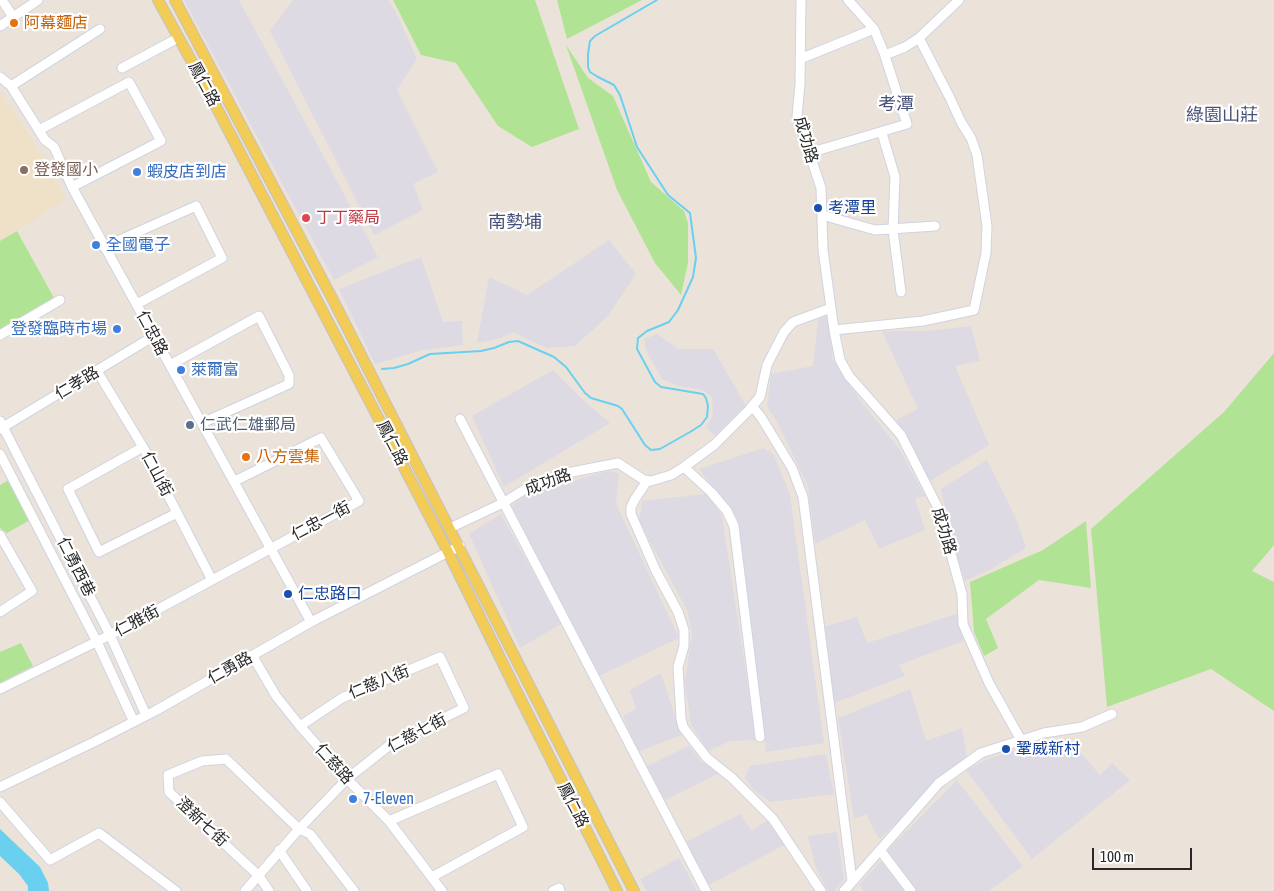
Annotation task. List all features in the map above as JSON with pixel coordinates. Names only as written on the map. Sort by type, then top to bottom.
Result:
[{"type":"main road","name":"鳳仁路","points":[[158,0],[448,552],[617,891]]},
{"type":"main road","name":"鳳仁路","points":[[175,0],[330,293],[634,891]]},
{"type":"street","points":[[2,0],[13,17]]},
{"type":"street","points":[[0,26],[38,0]]},
{"type":"street","name":"成功路","points":[[801,0],[797,116],[821,188],[823,250],[840,360],[849,376],[901,435],[939,510],[962,594],[964,624],[989,683],[1021,740]]},
{"type":"street","points":[[809,153],[882,133],[907,124],[885,55],[874,29],[848,0]]},
{"type":"street","points":[[885,55],[905,47],[919,38],[959,0]]},
{"type":"street","points":[[10,86],[100,29]]},
{"type":"street","points":[[800,59],[874,29]]},
{"type":"street","points":[[122,68],[178,38]]},
{"type":"street","points":[[834,330],[923,321],[974,310],[986,253],[987,226],[977,155],[971,138],[919,38]]},
{"type":"street","name":"仁忠路","points":[[0,77],[10,86],[45,140],[54,147],[72,187],[104,247],[311,622]]},
{"type":"street","points":[[39,130],[130,82],[161,141],[72,187]]},
{"type":"street","points":[[882,133],[895,177],[893,230],[901,292]]},
{"type":"street","points":[[104,247],[196,206],[222,258],[137,304]]},
{"type":"street","points":[[822,214],[875,230],[935,226]]},
{"type":"street","points":[[0,335],[60,300]]},
{"type":"street","points":[[821,891],[773,819],[732,778],[707,758],[683,727],[678,667],[684,646],[684,630],[678,612],[656,571],[631,514],[631,507],[648,480],[651,481],[671,474],[714,445],[760,397],[767,366],[784,332],[793,322],[832,308]]},
{"type":"street","points":[[170,365],[259,316],[289,375],[289,384],[202,423]]},
{"type":"street","name":"仁孝路","points":[[1,426],[154,336]]},
{"type":"street","name":"仁山街","points":[[97,371],[143,447],[212,580]]},
{"type":"street","points":[[752,406],[761,417],[792,468],[803,497],[852,881]]},
{"type":"street","points":[[460,419],[706,891]]},
{"type":"street","name":"仁勇西巷","points":[[1,426],[110,635],[146,716]]},
{"type":"street","name":"仁忠一街","points":[[234,480],[321,438],[359,501],[271,547]]},
{"type":"street","points":[[143,447],[68,489],[83,522],[99,552],[177,513]]},
{"type":"street","name":"仁勇西巷","points":[[0,454],[97,642],[134,722]]},
{"type":"street","name":"成功路","points":[[450,528],[503,503],[522,491],[562,474],[618,462],[644,480],[648,480]]},
{"type":"street","points":[[684,467],[711,492],[727,511],[734,526],[760,737]]},
{"type":"street","points":[[0,536],[32,591],[0,612]]},
{"type":"street","name":"仁勇路","points":[[0,787],[146,716],[311,622],[460,546]]},
{"type":"street","name":"仁雅街","points":[[0,689],[97,642],[271,547]]},
{"type":"street","name":"仁慈路","points":[[252,655],[276,696],[300,726],[347,779],[389,821],[442,891]]},
{"type":"street","name":"仁慈八街","points":[[300,726],[342,698],[440,657],[451,680]]},
{"type":"street","name":"仁慈七街","points":[[347,779],[391,744],[464,708],[451,680]]},
{"type":"street","points":[[844,891],[939,783],[981,753],[1044,734],[1082,727],[1112,714]]},
{"type":"street","name":"澄新七街","points":[[259,876],[169,792],[168,775],[202,761],[226,759],[299,829]]},
{"type":"street","points":[[389,821],[498,774],[523,827],[432,877]]},
{"type":"street","points":[[245,891],[279,850],[347,779]]},
{"type":"street","points":[[0,802],[50,860],[99,833],[176,891]]},
{"type":"street","points":[[299,829],[310,834],[354,891]]},
{"type":"street","points":[[279,850],[306,891]]},
{"type":"street","points":[[880,850],[911,891]]},
{"type":"street","points":[[259,876],[269,891]]},
{"type":"street","points":[[553,891],[559,888],[560,891]]},
{"type":"shaded area","points":[[184,0],[239,0],[378,257],[334,280]]},
{"type":"shaded area","points":[[293,0],[388,0],[395,10],[417,59],[397,90],[438,172],[413,184],[423,210],[374,235],[270,31]]},
{"type":"shaded area","name":"登發國小","points":[[0,92],[26,129],[65,198],[0,241]]},
{"type":"shaded area","points":[[609,240],[636,274],[607,317],[575,346],[546,348],[513,332],[501,338],[477,343],[489,277],[527,295]]},
{"type":"shaded area","points":[[421,257],[443,322],[462,321],[463,345],[423,350],[375,364],[339,289]]},
{"type":"shaded area","points":[[827,315],[833,360],[859,399],[898,447],[925,496],[915,499],[925,530],[879,549],[865,520],[815,544],[808,486],[776,420],[767,407],[771,374],[813,366],[818,319]]},
{"type":"shaded area","points":[[971,326],[980,361],[955,366],[989,445],[930,481],[896,420],[918,409],[882,331],[928,331]]},
{"type":"shaded area","points":[[657,334],[678,349],[713,349],[746,406],[718,438],[706,427],[713,415],[712,397],[702,390],[679,386],[662,379],[646,350],[644,339]]},
{"type":"shaded area","points":[[553,370],[583,400],[610,423],[504,487],[472,416]]},
{"type":"shaded area","points":[[764,448],[774,455],[790,495],[824,743],[766,752],[738,520],[699,469]]},
{"type":"shaded area","points":[[987,460],[1017,521],[1026,548],[991,569],[965,581],[953,548],[941,489]]},
{"type":"shaded area","points":[[608,471],[619,473],[616,504],[679,638],[599,676],[512,506],[529,493]]},
{"type":"shaded area","points":[[706,494],[722,515],[756,740],[730,741],[708,751],[691,725],[685,683],[692,633],[687,610],[639,521],[642,501]]},
{"type":"shaded area","points":[[501,514],[561,624],[520,648],[469,534]]},
{"type":"shaded area","points":[[959,613],[963,641],[899,665],[905,676],[834,703],[824,627],[857,617],[867,643]]},
{"type":"shaded area","points":[[661,673],[681,735],[638,752],[623,716],[636,709],[630,690]]},
{"type":"shaded area","points":[[910,689],[926,741],[962,728],[967,759],[879,839],[866,814],[854,819],[838,718]]},
{"type":"shaded area","points":[[1069,739],[1100,775],[1112,763],[1130,780],[1032,859],[966,770],[990,758],[1049,741]]},
{"type":"shaded area","points":[[689,746],[702,762],[720,773],[665,800],[647,766]]},
{"type":"shaded area","points":[[826,754],[834,794],[770,802],[753,789],[745,778],[750,766]]},
{"type":"shaded area","points":[[957,780],[1023,866],[989,891],[916,891],[887,851]]},
{"type":"shaded area","points":[[740,814],[752,831],[766,821],[776,830],[784,845],[709,885],[686,842]]},
{"type":"shaded area","points":[[837,832],[844,880],[834,891],[828,891],[816,868],[808,836]]},
{"type":"shaded area","points":[[679,858],[697,891],[647,891],[640,879]]},
{"type":"shaded area","points":[[881,861],[905,891],[864,891],[859,885]]},
{"type":"green space","points":[[393,0],[535,0],[579,129],[532,147],[498,126],[456,63],[421,55]]},
{"type":"green space","points":[[557,0],[642,0],[567,39]]},
{"type":"green space","points":[[566,45],[588,78],[613,96],[651,182],[684,211],[688,223],[688,263],[681,295],[655,263],[617,190]]},
{"type":"green space","points":[[17,231],[54,298],[0,329],[0,241]]},
{"type":"green space","points":[[1274,353],[1274,545],[1252,571],[1274,582],[1274,711],[1211,669],[1107,707],[1091,529],[1224,412]]},
{"type":"green space","points":[[9,480],[30,520],[7,533],[0,528],[0,485]]},
{"type":"green space","points":[[1086,521],[1091,588],[1039,580],[986,619],[998,648],[984,656],[974,632],[970,582],[1043,550]]},
{"type":"green space","points":[[21,643],[33,666],[0,683],[0,652]]},
{"type":"water","points":[[0,829],[40,867],[48,883],[49,891],[28,891],[28,886],[19,874],[0,856]]},
{"type":"waterway","points":[[382,369],[408,364],[430,354],[481,351],[518,341],[554,357],[566,367],[585,393],[591,398],[622,409],[645,445],[651,450],[660,449],[690,432],[701,425],[707,417],[708,406],[703,394],[661,387],[655,382],[637,349],[638,338],[647,331],[669,322],[678,310],[693,277],[696,258],[690,213],[668,195],[637,147],[620,95],[614,85],[590,72],[588,67],[590,41],[595,36],[657,0]]},
{"type":"place","name":"阿幕麵店","points":[[14,23]]},
{"type":"place","name":"登發國小","points":[[24,170]]},
{"type":"place","name":"蝦皮店到店","points":[[137,172]]},
{"type":"place","name":"考潭里","points":[[818,208]]},
{"type":"place","name":"丁丁藥局","points":[[306,218]]},
{"type":"place","name":"全國電子","points":[[96,245]]},
{"type":"place","name":"登發臨時市場","points":[[117,329]]},
{"type":"place","name":"萊爾富","points":[[181,370]]},
{"type":"place","name":"仁武仁雄郵局","points":[[190,425]]},
{"type":"place","name":"八方雲集","points":[[246,457]]},
{"type":"place","name":"仁忠路口","points":[[288,594]]},
{"type":"place","name":"鞏威新村","points":[[1006,749]]},
{"type":"place","name":"7-Eleven","points":[[353,799]]},
{"type":"district","name":"考潭","points":[[896,104]]},
{"type":"district","name":"綠園山莊","points":[[1222,115]]},
{"type":"district","name":"南勢埔","points":[[515,222]]}]
